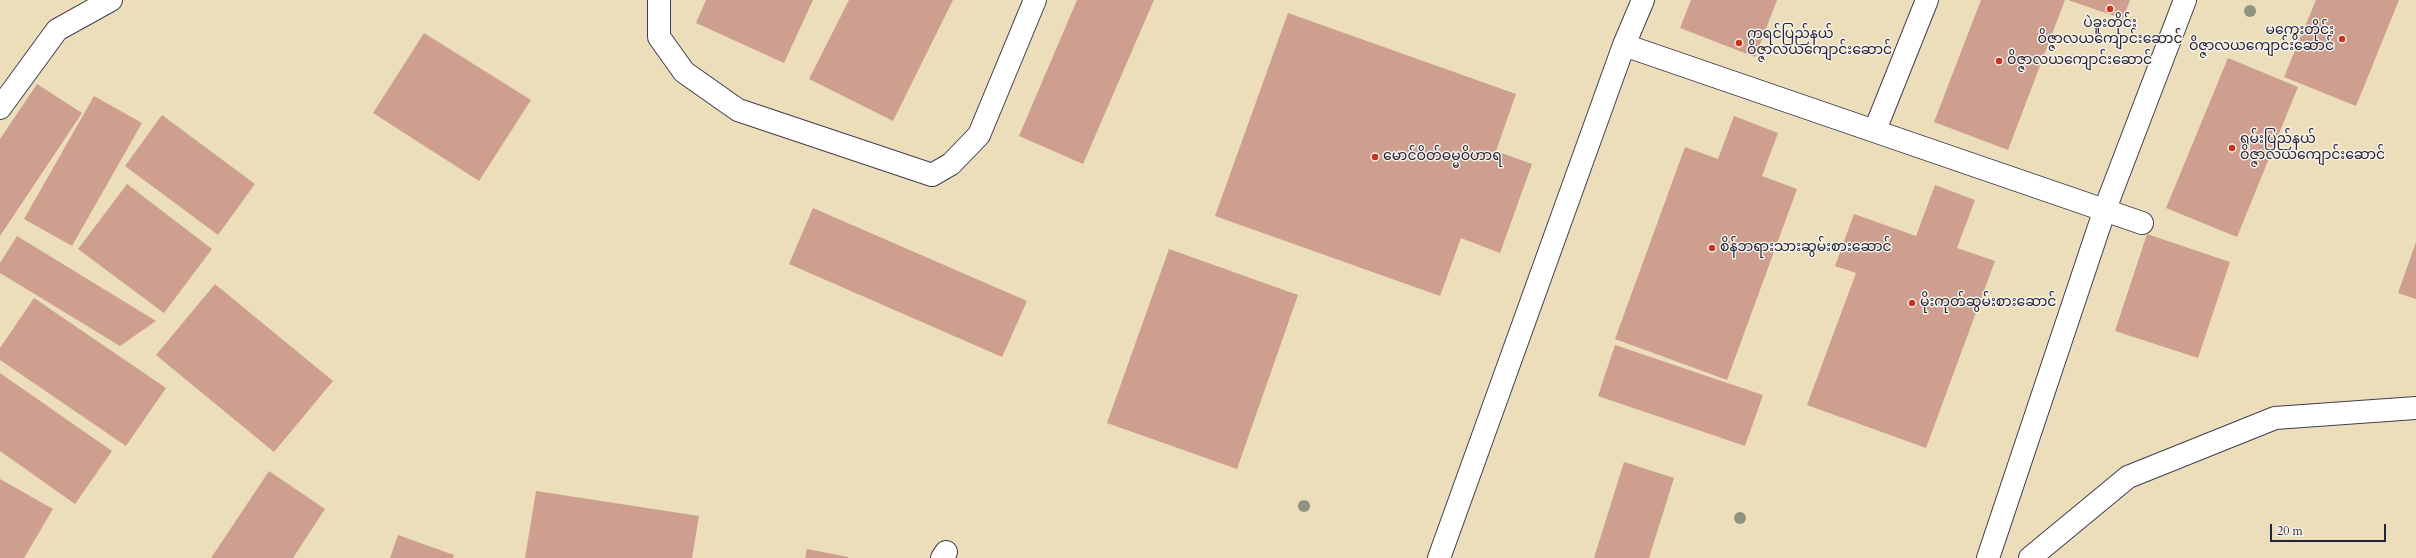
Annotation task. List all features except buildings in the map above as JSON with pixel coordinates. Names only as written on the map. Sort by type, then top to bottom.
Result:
[{"type":"street","points":[[0,108],[57,30],[110,0]]},
{"type":"street","points":[[659,0],[658,37],[684,72],[738,110],[932,176],[951,164],[979,135],[1035,0]]},
{"type":"street","points":[[1439,558],[1624,45],[1643,0]]},
{"type":"street","points":[[1875,130],[1927,0]]},
{"type":"street","points":[[1988,558],[2105,209],[2185,0]]},
{"type":"street","points":[[1624,45],[2105,209],[2142,223]]},
{"type":"street","points":[[2030,558],[2128,477],[2275,418],[2416,408]]},
{"type":"place","name":"ပဲခူးတိုင်း ဝိဇ္ဇာလယကျောင်းဆောင်","points":[[2110,9]]},
{"type":"place","name":"မကွေးတိုင်း ဝိဇ္ဇာလယကျောင်းဆောင်","points":[[2342,39]]},
{"type":"place","name":"ကရင်ပြည်နယ် ဝိဇ္ဇာလယကျောင်းဆောင်","points":[[1739,43]]},
{"type":"place","name":"ဝိဇ္ဇာလယကျောင်းဆောင်","points":[[1999,61]]},
{"type":"place","name":"ရှမ်းပြည်နယ် ဝိဇ္ဇာလယကျောင်းဆောင်","points":[[2232,148]]},
{"type":"place","name":"မောင်ဝိတ်ဓမ္မဝိဟာရ","points":[[1375,157]]},
{"type":"place","name":"စိန်ဘရားသားဆွမ်းစားဆောင်","points":[[1712,248]]},
{"type":"place","name":"မိုးကုတ်ဆွမ်းစားဆောင်","points":[[1912,303]]}]
